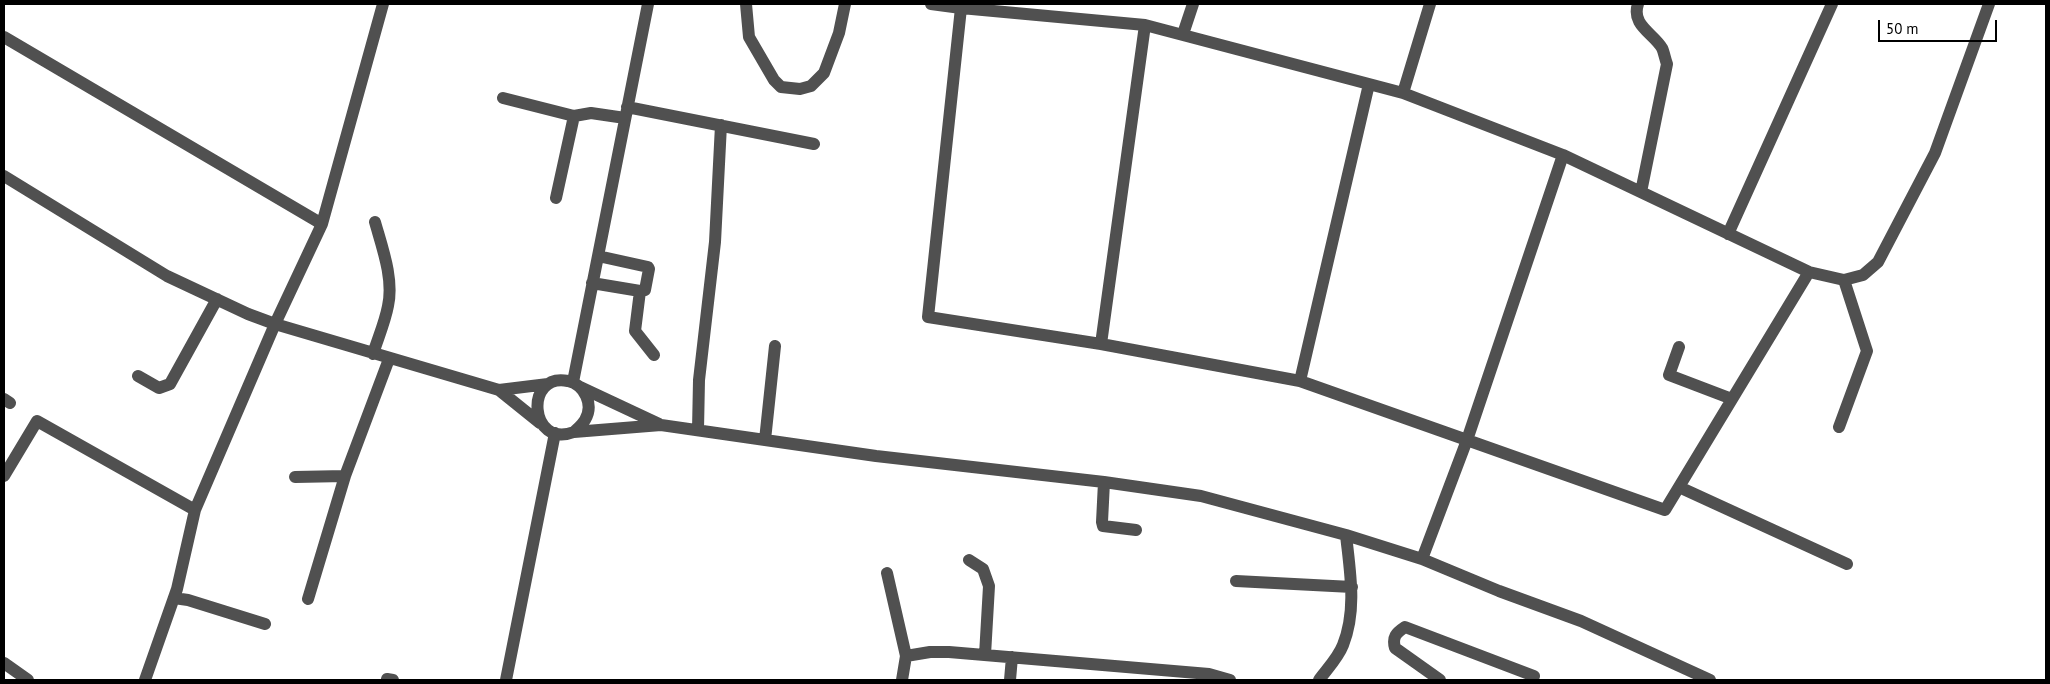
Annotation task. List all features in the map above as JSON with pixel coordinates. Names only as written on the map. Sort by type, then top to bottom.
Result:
[{"type":"street","points":[[145,680],[174,598],[195,510],[275,324],[322,224],[383,4]]},
{"type":"street","points":[[576,384],[592,283],[648,4]]},
{"type":"street","points":[[746,4],[749,37],[774,80],[781,87],[800,89],[811,86],[824,73],[839,33],[845,4]]},
{"type":"street","points":[[931,4],[1145,25],[1403,93],[1563,155],[1808,272],[1844,280],[1863,275],[1878,262],[1935,153],[1989,4]]},
{"type":"street","points":[[1183,34],[1193,4]]},
{"type":"street","points":[[1403,93],[1430,4]]},
{"type":"street","points":[[1638,4],[1636,8],[1640,27],[1662,48],[1667,64],[1640,192]]},
{"type":"street","points":[[1728,234],[1832,4]]},
{"type":"street","points":[[961,8],[928,317],[1101,344],[1300,381],[1665,510],[1808,272]]},
{"type":"street","points":[[1101,344],[1145,25]]},
{"type":"street","points":[[4,37],[322,224]]},
{"type":"street","points":[[1300,381],[1369,84]]},
{"type":"street","points":[[503,98],[574,116],[591,113],[626,112],[721,125],[814,144]]},
{"type":"street","points":[[556,198],[574,116]]},
{"type":"street","points":[[698,430],[699,380],[715,242],[721,125]]},
{"type":"street","points":[[1422,559],[1467,440],[1563,155]]},
{"type":"street","points":[[4,176],[167,276],[217,300],[275,324],[499,390],[556,433],[568,434],[661,425],[876,456],[1104,482],[1201,496],[1346,535],[1422,559],[1499,591],[1580,621],[1710,680]]},
{"type":"street","points":[[373,354],[388,306],[390,291],[383,249],[375,222]]},
{"type":"street","points":[[592,283],[640,291],[645,290],[648,267],[598,256]]},
{"type":"street","points":[[1839,427],[1867,351],[1844,280]]},
{"type":"street","points":[[640,291],[636,330],[654,355]]},
{"type":"street","points":[[138,376],[159,388],[170,384],[217,300]]},
{"type":"street","points":[[766,440],[775,346]]},
{"type":"street","points":[[1679,347],[1669,375],[1732,400]]},
{"type":"street","points":[[308,600],[345,476],[389,359]]},
{"type":"street","points":[[499,390],[548,384],[564,380],[661,425]]},
{"type":"street","points":[[540,422],[536,408],[537,399],[541,391],[548,384]]},
{"type":"street","points":[[574,432],[584,422],[589,404],[586,395],[576,384]]},
{"type":"street","points":[[4,476],[37,421],[195,510]]},
{"type":"street","points":[[506,680],[556,433]]},
{"type":"street","points":[[295,477],[345,476]]},
{"type":"street","points":[[1104,482],[1103,526],[1136,530]]},
{"type":"street","points":[[1679,487],[1847,564]]},
{"type":"street","points":[[1319,680],[1342,647],[1349,625],[1352,586],[1346,535]]},
{"type":"street","points":[[970,560],[983,569],[989,586],[985,655]]},
{"type":"street","points":[[887,574],[906,656],[902,680]]},
{"type":"street","points":[[1236,581],[1352,586]]},
{"type":"street","points":[[174,598],[188,600],[265,624]]},
{"type":"street","points":[[1440,680],[1395,648],[1393,641],[1396,633],[1405,627],[1534,676]]},
{"type":"street","points":[[906,656],[930,652],[985,655],[1209,674],[1230,680]]},
{"type":"street","points":[[1010,680],[1012,657]]},
{"type":"street","points":[[6,669],[28,680]]}]
